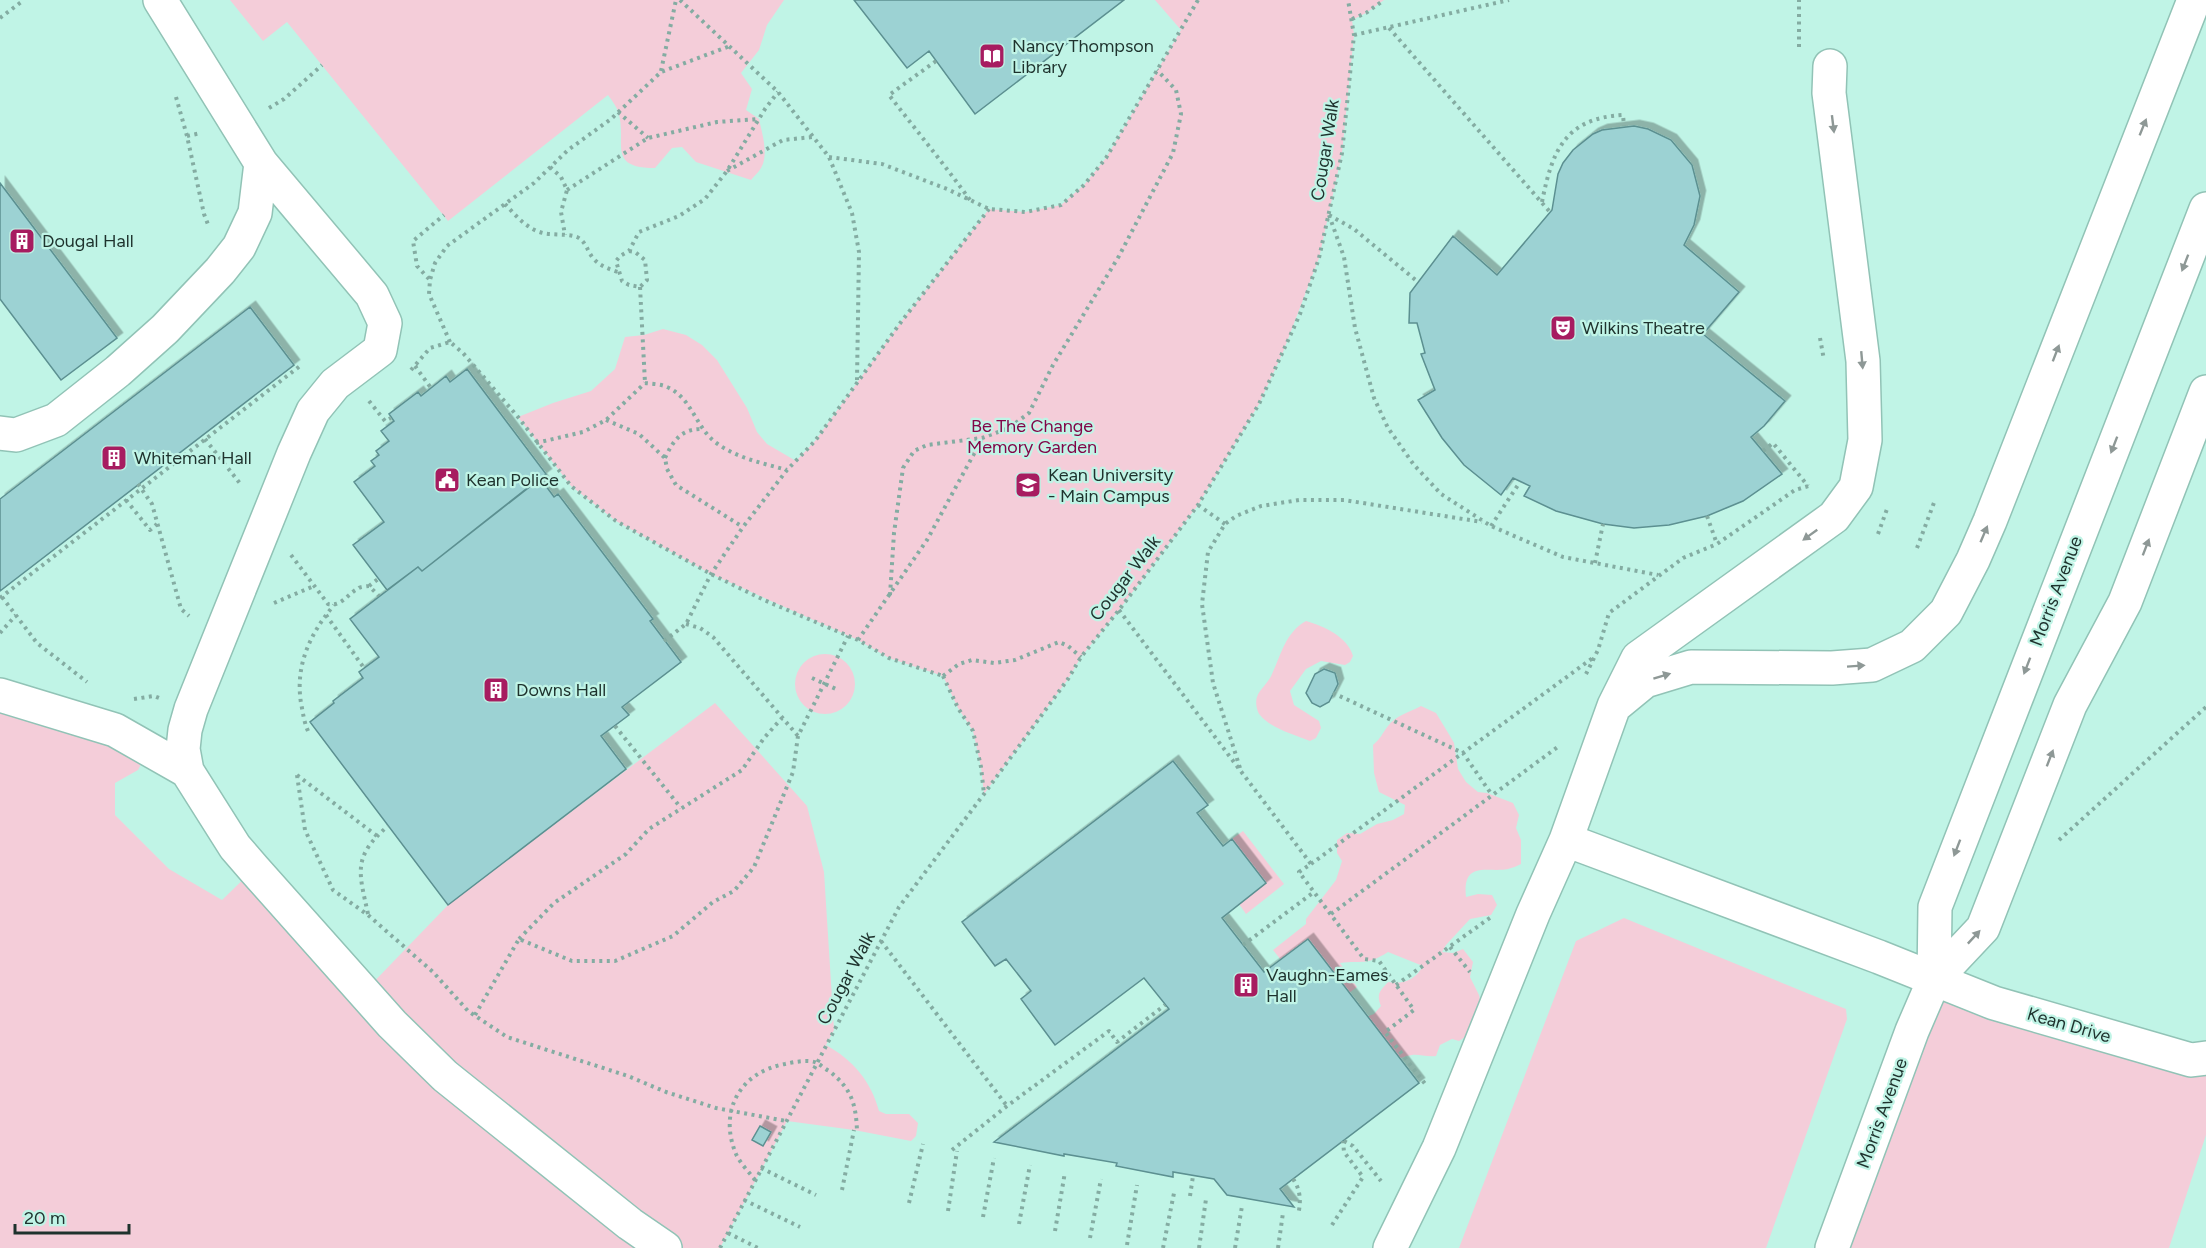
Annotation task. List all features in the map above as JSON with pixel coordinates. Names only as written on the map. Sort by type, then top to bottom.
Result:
[{"type":"main road","points":[[160,0],[261,163],[372,295],[385,323],[380,350],[335,384],[313,411],[294,453],[191,709],[184,730],[183,749],[187,771],[235,847],[392,1024],[445,1076],[630,1224],[665,1248]]},
{"type":"main road","points":[[1614,706],[1645,681],[1691,667],[1832,668],[1872,665],[1912,645],[1946,612],[1973,560],[1989,522],[2194,0]]},
{"type":"main road","points":[[1390,1248],[1439,1148],[1533,914],[1566,840],[1614,706],[1638,658],[1834,518],[1856,487],[1864,440],[1863,361],[1829,93],[1830,66]]},
{"type":"main road","points":[[0,433],[16,435],[56,420],[118,371],[165,329],[215,277],[239,247],[255,213],[261,163]]},
{"type":"main road","name":"Morris Avenue","points":[[1934,980],[1935,907],[2206,209]]},
{"type":"main road","name":"Morris Avenue","points":[[1832,1248],[1912,1031],[1934,980],[1983,928],[2070,705],[2125,602],[2206,393]]},
{"type":"main road","points":[[0,695],[115,730],[187,771]]},
{"type":"main road","name":"Kean Drive","points":[[1566,840],[1994,1003],[2192,1060],[2206,1058]]},
{"type":"path","points":[[0,18],[24,0]]},
{"type":"path","points":[[661,72],[678,0],[778,92],[829,157],[852,213],[860,252],[857,381]]},
{"type":"path","points":[[829,157],[882,164],[947,189],[989,209],[1025,212],[1061,205],[1084,185],[1106,158],[1198,0]]},
{"type":"path","name":"Cougar Walk","points":[[720,1248],[899,907],[1068,679],[1081,657],[1198,505],[1259,404],[1300,314],[1319,258],[1342,153],[1354,35],[1348,0]]},
{"type":"path","points":[[1351,8],[1354,0]]},
{"type":"path","points":[[1352,19],[1366,13],[1384,0]]},
{"type":"path","points":[[1354,35],[1509,0]]},
{"type":"path","points":[[1799,0],[1799,58]]},
{"type":"path","points":[[1389,28],[1550,212]]},
{"type":"path","points":[[730,46],[661,72],[618,112],[568,150],[534,183],[447,246],[435,263],[429,294],[450,342],[470,361],[518,417],[571,486],[616,521],[711,574],[858,640],[889,658],[943,676]]},
{"type":"path","points":[[936,61],[889,95],[940,158],[970,200]]},
{"type":"path","points":[[890,595],[894,534],[903,468],[914,451],[927,445],[982,438],[1009,428],[1029,413],[1053,365],[1119,256],[1173,153],[1181,114],[1176,90],[1157,70]]},
{"type":"path","points":[[640,287],[622,281],[616,261],[629,251],[639,232],[679,216],[705,199],[727,171],[778,92]]},
{"type":"path","points":[[175,95],[187,136],[204,214],[212,234]]},
{"type":"path","points":[[618,112],[648,138]]},
{"type":"path","points":[[1542,202],[1549,169],[1556,153],[1578,128],[1607,116],[1623,115],[1624,126]]},
{"type":"path","points":[[567,190],[648,138],[717,122],[759,119]]},
{"type":"path","points":[[727,171],[783,140],[814,137]]},
{"type":"path","points":[[550,167],[561,177],[567,190],[561,212],[565,235]]},
{"type":"path","points":[[505,203],[525,225],[546,234],[578,237],[585,243],[598,264],[618,273]]},
{"type":"path","points":[[664,641],[686,624],[711,574],[743,527],[788,470],[815,441],[857,381],[989,209]]},
{"type":"path","points":[[1328,214],[1354,229],[1418,282]]},
{"type":"path","points":[[1328,214],[1344,257],[1355,328],[1374,398],[1388,428],[1414,465],[1441,494],[1491,526],[1563,557],[1658,576]]},
{"type":"path","points":[[430,280],[417,266],[413,241],[444,215]]},
{"type":"path","points":[[629,251],[635,252],[645,260],[648,280],[640,287]]},
{"type":"path","points":[[536,443],[583,432],[606,420],[645,383],[640,287]]},
{"type":"path","points":[[1820,332],[1822,356],[1827,365]]},
{"type":"path","points":[[406,373],[430,348],[450,342]]},
{"type":"path","points":[[88,682],[38,644],[1,597],[126,500],[140,486],[205,440],[304,363]]},
{"type":"path","points":[[415,366],[431,388]]},
{"type":"path","points":[[645,383],[667,387],[688,402],[701,429],[737,456],[788,470]]},
{"type":"path","points":[[364,404],[378,394]]},
{"type":"path","points":[[369,401],[385,421],[391,418]]},
{"type":"path","points":[[606,420],[639,434],[665,458]]},
{"type":"path","points":[[701,429],[690,429],[680,434],[671,445],[665,458],[667,469],[676,485],[743,527]]},
{"type":"path","points":[[858,640],[927,540],[982,438]]},
{"type":"path","points":[[205,440],[249,494]]},
{"type":"path","points":[[1763,451],[1773,443],[1808,486]]},
{"type":"path","points":[[1491,526],[1520,482]]},
{"type":"path","points":[[1582,684],[1598,650],[1610,613],[1683,558],[1717,544],[1794,490],[1816,483]]},
{"type":"path","points":[[140,486],[152,504],[181,609],[190,616]]},
{"type":"path","points":[[126,500],[150,530],[158,524]]},
{"type":"path","points":[[1241,772],[1213,683],[1203,604],[1208,552],[1225,524],[1236,516],[1261,506],[1299,500],[1344,501],[1483,522]]},
{"type":"path","points":[[1917,548],[1935,500]]},
{"type":"path","points":[[1198,505],[1225,524]]},
{"type":"path","points":[[1707,516],[1717,544]]},
{"type":"path","points":[[1595,563],[1603,524]]},
{"type":"path","points":[[289,552],[328,604],[334,605]]},
{"type":"path","points":[[308,731],[299,688],[303,655],[315,629],[334,605],[359,587],[369,586],[378,579]]},
{"type":"path","points":[[272,604],[314,585]]},
{"type":"path","points":[[369,586],[379,597]]},
{"type":"path","points":[[1119,610],[1311,864]]},
{"type":"path","points":[[0,633],[16,615]]},
{"type":"path","points":[[326,615],[364,668]]},
{"type":"path","points":[[686,624],[700,628],[714,637],[798,736]]},
{"type":"path","points":[[519,939],[572,961],[615,961],[673,936],[713,902],[734,891],[754,867],[793,771],[798,736],[848,636]]},
{"type":"path","points":[[943,676],[959,664],[972,660],[994,663],[1015,660],[1059,642],[1081,657]]},
{"type":"path","points":[[1432,1094],[1384,1032],[1414,1010],[1378,961],[1364,959],[1299,872],[1594,657]]},
{"type":"path","points":[[943,676],[958,708],[973,731],[984,794]]},
{"type":"path","points":[[812,678],[838,690]]},
{"type":"path","points":[[1334,693],[1463,753],[1492,795]]},
{"type":"path","points":[[125,701],[154,696],[165,700]]},
{"type":"path","points":[[2059,840],[2206,707]]},
{"type":"path","points":[[475,1015],[519,939],[554,903],[626,854],[649,829],[716,789],[742,770],[764,738],[782,718]]},
{"type":"path","points":[[615,726],[681,808]]},
{"type":"path","points":[[1555,757],[1563,735]]},
{"type":"path","points":[[1330,914],[1559,746]]},
{"type":"path","points":[[377,836],[297,775],[306,830],[333,890],[368,915],[433,972],[468,1011],[507,1037],[628,1076],[666,1092],[716,1108],[786,1121]]},
{"type":"path","points":[[368,915],[360,874],[362,860],[367,849],[388,826]]},
{"type":"path","points":[[1243,945],[1314,892]]},
{"type":"path","points":[[1396,985],[1498,912],[1494,923]]},
{"type":"path","points":[[881,941],[1007,1106]]},
{"type":"path","points":[[1450,947],[1475,978]]},
{"type":"path","points":[[948,1211],[955,1151],[1007,1106],[1109,1031],[1117,1042],[1165,1005]]},
{"type":"path","points":[[755,1180],[736,1155],[729,1110],[738,1094],[754,1076],[763,1071],[773,1066],[796,1062],[817,1062],[840,1080],[850,1092],[856,1111],[855,1130],[842,1190]]},
{"type":"path","points":[[1332,1225],[1363,1177],[1344,1152],[1344,1140],[1353,1146],[1382,1182]]},
{"type":"path","points":[[909,1203],[923,1144]]},
{"type":"path","points":[[983,1217],[994,1158]]},
{"type":"path","points":[[1019,1224],[1030,1165]]},
{"type":"path","points":[[762,1168],[816,1195]]},
{"type":"path","points":[[1055,1231],[1065,1172]]},
{"type":"path","points":[[1190,1196],[1193,1176]]},
{"type":"path","points":[[1090,1238],[1101,1179]]},
{"type":"path","points":[[1293,1179],[1299,1192],[1298,1215]]},
{"type":"path","points":[[1127,1245],[1137,1185]]},
{"type":"path","points":[[1163,1248],[1174,1193]]},
{"type":"path","points":[[1199,1248],[1206,1199]]},
{"type":"path","points":[[744,1200],[800,1227]]},
{"type":"path","points":[[1235,1248],[1242,1206]]},
{"type":"path","points":[[1278,1248],[1284,1213]]},
{"type":"path","points":[[728,1233],[758,1248]]},
{"type":"green space","points":[[230,0],[784,0],[767,25],[759,50],[741,73],[752,89],[746,110],[759,119],[764,144],[763,163],[751,180],[696,162],[682,147],[672,148],[655,168],[639,167],[624,158],[618,111],[608,95],[448,221],[287,22],[263,41]]},
{"type":"green space","name":"Be The Change Memory Garden","points":[[1155,0],[1384,0],[1352,20],[1354,35],[1342,153],[1319,258],[1283,352],[1259,404],[1198,505],[1081,657],[1068,679],[984,794],[973,731],[958,708],[943,676],[889,658],[858,640],[711,574],[616,521],[571,486],[518,417],[591,391],[615,369],[625,337],[644,335],[663,329],[686,335],[702,345],[717,360],[747,408],[757,432],[767,444],[796,461],[815,441],[901,322],[989,209],[1025,212],[1061,205],[1084,185],[1106,158],[1181,30]]},
{"type":"green space","points":[[1306,621],[1327,629],[1341,638],[1353,656],[1345,665],[1321,661],[1306,669],[1290,691],[1294,705],[1319,721],[1321,728],[1316,738],[1310,741],[1283,731],[1264,720],[1256,704],[1258,694],[1271,677],[1293,631]]},
{"type":"green space","points":[[819,654],[831,654],[842,659],[850,667],[855,684],[853,696],[842,709],[831,714],[819,714],[808,709],[800,701],[795,690],[795,678],[800,667],[808,659]]},
{"type":"green space","points":[[0,695],[149,749],[138,770],[115,783],[115,815],[169,869],[222,900],[254,869],[364,992],[448,905],[715,703],[807,806],[824,872],[834,1030],[826,1045],[845,1057],[860,1072],[876,1100],[879,1111],[886,1114],[909,1114],[918,1123],[916,1136],[911,1141],[787,1121],[720,1248],[0,1248]]},
{"type":"green space","points":[[1421,706],[1436,713],[1450,736],[1454,743],[1458,769],[1466,782],[1478,792],[1513,803],[1519,815],[1516,828],[1521,840],[1521,864],[1508,869],[1472,873],[1466,885],[1466,897],[1478,894],[1492,895],[1497,905],[1491,915],[1470,919],[1442,952],[1453,953],[1463,949],[1473,962],[1470,977],[1481,1005],[1468,1035],[1459,1041],[1452,1039],[1440,1045],[1436,1056],[1412,1055],[1392,1060],[1366,1017],[1374,1014],[1381,1006],[1380,993],[1388,982],[1399,983],[1409,980],[1423,966],[1388,952],[1369,961],[1340,963],[1357,987],[1349,993],[1281,960],[1273,950],[1306,924],[1306,919],[1336,880],[1342,861],[1337,853],[1337,840],[1347,833],[1360,834],[1377,824],[1393,820],[1404,814],[1405,805],[1379,792],[1374,773],[1373,745],[1395,720]]},
{"type":"green space","points":[[1243,831],[1284,884],[1246,914],[1239,904],[1266,883],[1232,839]]},
{"type":"green space","points":[[1624,918],[1846,1009],[1847,1019],[1766,1248],[1459,1248],[1576,941]]},
{"type":"green space","points":[[1934,980],[2206,1058],[2206,1135],[2169,1248],[1834,1248]]},
{"type":"building","name":"Nancy Thompson Library","points":[[854,0],[1124,0],[975,114],[929,51],[907,68]]},
{"type":"building","name":"Wilkins Theatre","points":[[1634,126],[1648,129],[1671,140],[1692,165],[1700,196],[1694,225],[1684,245],[1739,292],[1703,334],[1785,401],[1764,426],[1751,437],[1782,474],[1743,501],[1707,516],[1669,525],[1634,528],[1603,524],[1556,511],[1524,496],[1530,486],[1513,478],[1501,495],[1464,465],[1442,438],[1418,400],[1435,390],[1421,354],[1425,353],[1417,323],[1409,323],[1410,293],[1453,236],[1497,275],[1552,210],[1558,174],[1573,150],[1593,134],[1602,130]]},
{"type":"building","name":"Dougal Hall","points":[[0,183],[117,338],[61,380],[0,299]]},
{"type":"building","name":"Whiteman Hall","points":[[250,307],[294,365],[0,591],[0,499]]},
{"type":"building","name":"Kean Police","points":[[467,369],[546,474],[422,571],[418,567],[387,590],[353,545],[384,522],[354,482],[375,466],[371,461],[379,455],[376,451],[389,441],[381,431],[394,421],[389,414],[418,392],[421,396],[446,376],[450,382]]},
{"type":"building","name":"Downs Hall","points":[[540,478],[554,497],[558,494],[653,619],[650,621],[681,662],[622,707],[629,715],[601,736],[626,769],[448,905],[310,722],[363,678],[359,672],[379,657],[350,619],[418,567],[422,571]]},
{"type":"building","points":[[1324,669],[1335,673],[1338,684],[1329,702],[1320,707],[1312,703],[1306,693],[1315,674]]},
{"type":"building","name":"Vaughn-Eames Hall","points":[[1173,761],[1208,805],[1197,813],[1223,846],[1232,839],[1266,883],[1222,918],[1264,972],[1308,939],[1419,1083],[1280,1189],[1294,1207],[1227,1195],[1214,1179],[1173,1172],[1173,1177],[1116,1166],[1117,1163],[1064,1154],[1064,1156],[994,1142],[1169,1009],[1144,978],[1055,1045],[1021,999],[1031,991],[1006,959],[995,966],[962,922]]},
{"type":"building","points":[[760,1126],[771,1132],[763,1146],[752,1140]]},
{"type":"place","name":"Nancy Thompson Library","points":[[992,56]]},
{"type":"place","name":"Dougal Hall","points":[[22,241]]},
{"type":"place","name":"Wilkins Theatre","points":[[1563,328]]},
{"type":"place","name":"Whiteman Hall","points":[[114,458]]},
{"type":"place","name":"Kean Police","points":[[447,480]]},
{"type":"place","name":"Kean University - Main Campus","points":[[1028,485]]},
{"type":"place","name":"Downs Hall","points":[[496,690]]},
{"type":"place","name":"Vaughn-Eames Hall","points":[[1246,985]]}]
